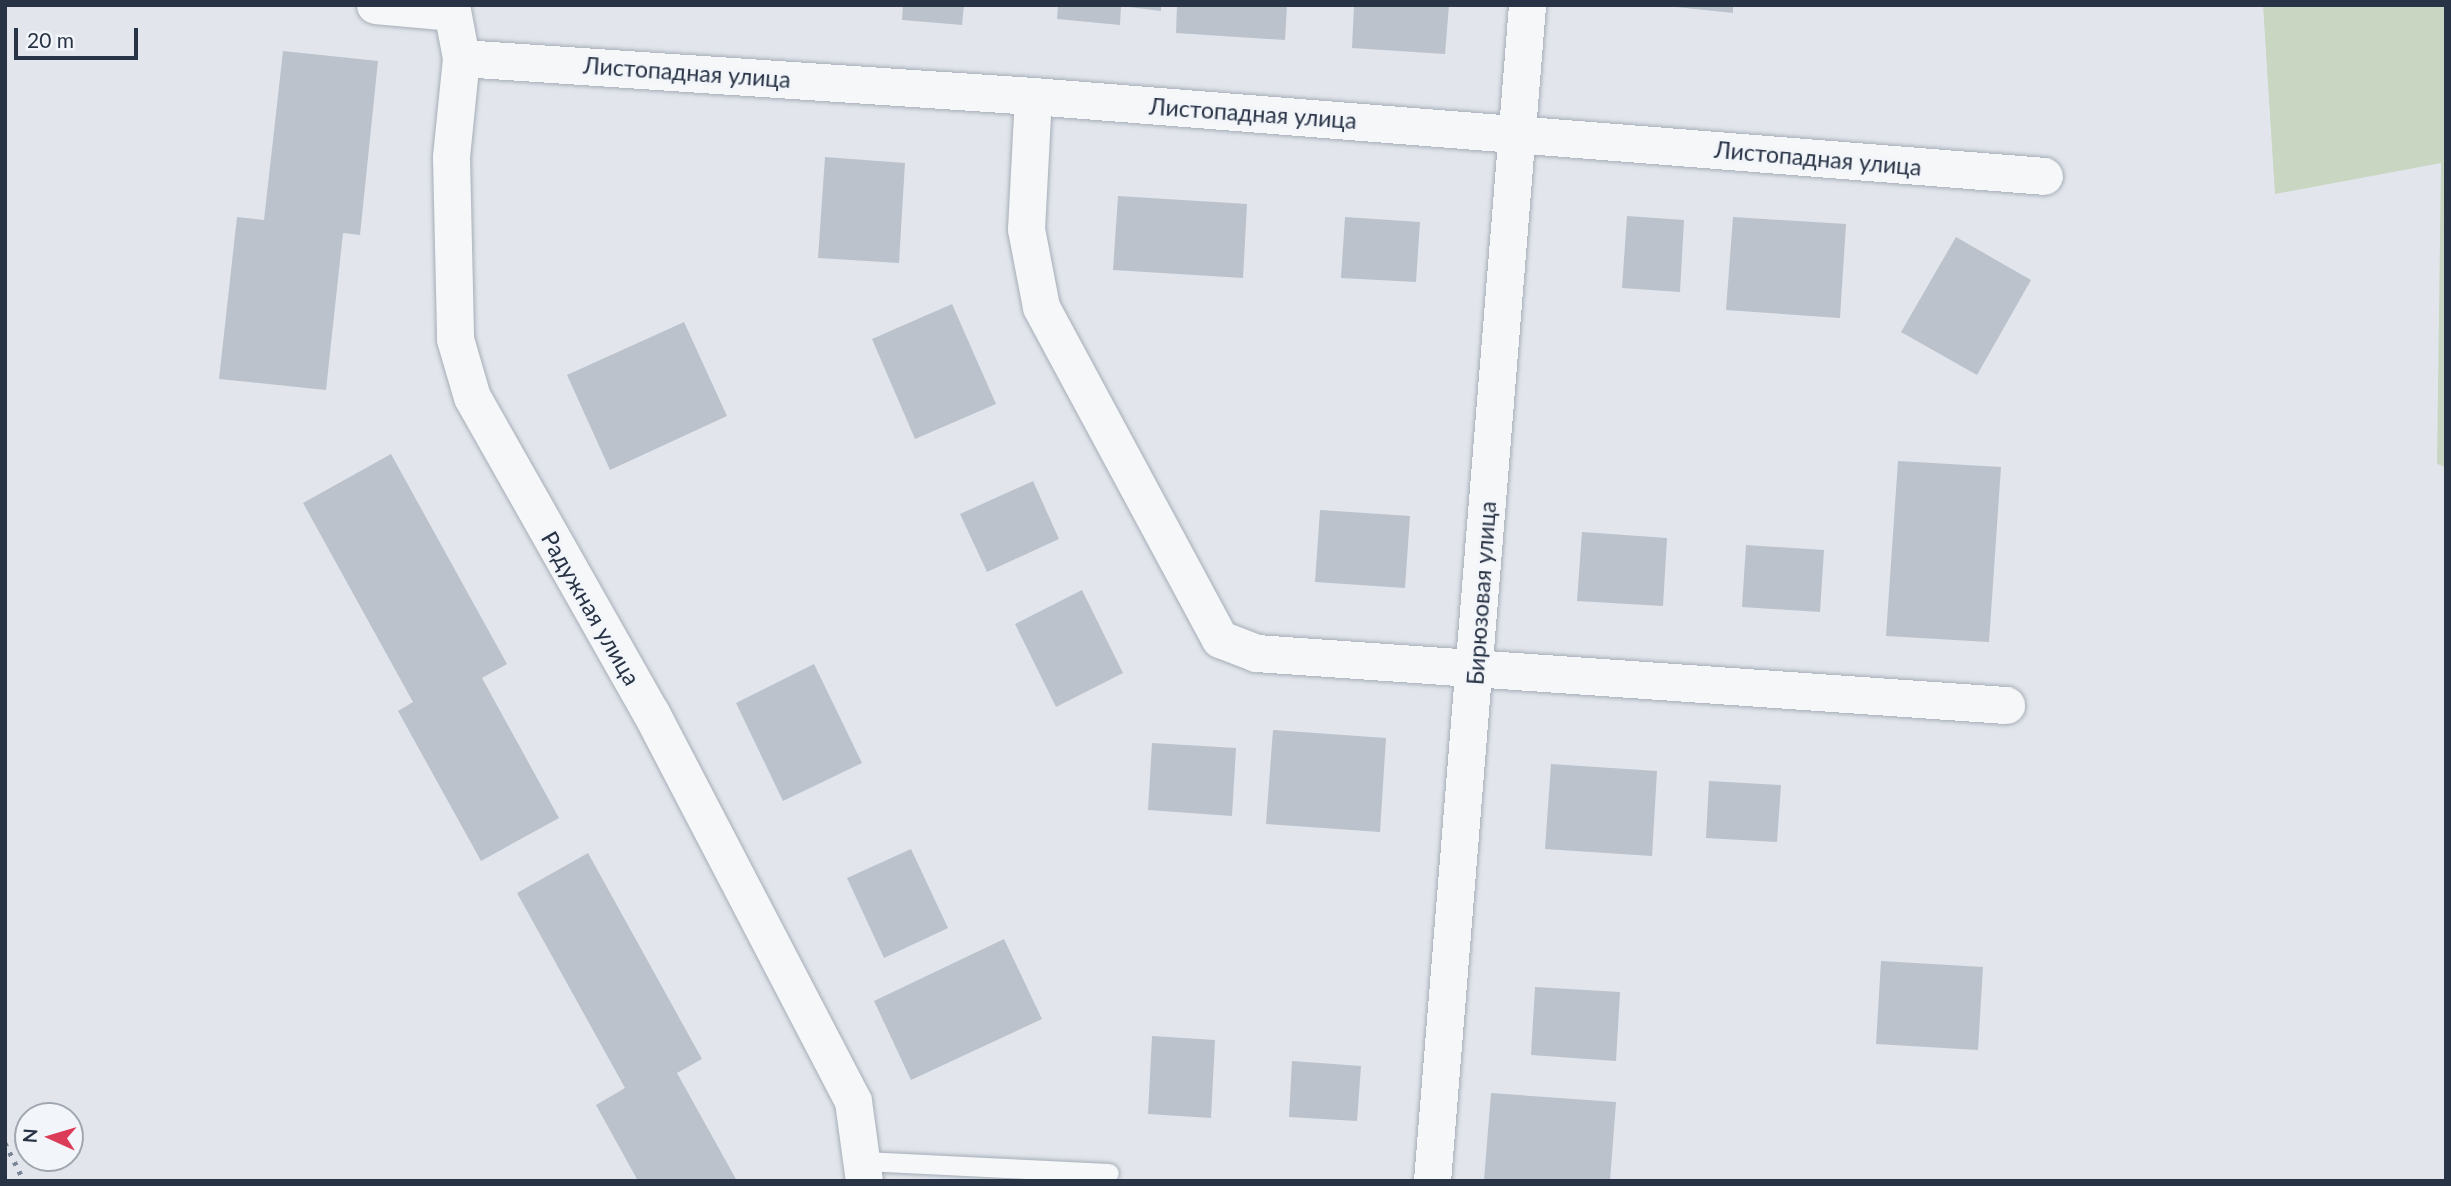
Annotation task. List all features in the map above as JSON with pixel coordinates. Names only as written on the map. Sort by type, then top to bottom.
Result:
[{"type":"street","points":[[375,5],[450,9]]},
{"type":"street","name":"Бирюзовая улица","points":[[1432,1181],[1527,5]]},
{"type":"street","name":"Радужная улица","points":[[450,9],[461,58],[451,157],[455,339],[472,397],[650,713],[853,1101],[864,1171]]},
{"type":"street","name":"Листопадная улица","points":[[461,58],[1032,96],[2044,176]]},
{"type":"street","points":[[1032,96],[1026,229],[1041,307],[1220,639],[1256,653],[2006,705]]},
{"type":"lane","points":[[864,1171],[1109,1173]]},
{"type":"green space","points":[[2263,5],[2446,5],[2446,467],[2437,464],[2441,163],[2275,194]]},
{"type":"building","points":[[903,5],[964,5],[962,25],[902,20]]},
{"type":"building","points":[[1058,5],[1161,5],[1161,11],[1121,6],[1120,25],[1057,19]]},
{"type":"building","points":[[1177,5],[1287,5],[1285,40],[1176,33]]},
{"type":"building","points":[[1354,5],[1449,5],[1445,54],[1352,48]]},
{"type":"building","points":[[1657,5],[1733,5],[1733,13]]},
{"type":"building","points":[[283,51],[378,61],[360,235],[343,233],[326,390],[219,379],[237,217],[264,220]]},
{"type":"building","points":[[825,157],[905,163],[899,263],[818,258]]},
{"type":"building","points":[[1118,196],[1247,204],[1243,278],[1113,270]]},
{"type":"building","points":[[1627,216],[1684,220],[1680,292],[1622,288]]},
{"type":"building","points":[[1345,217],[1420,222],[1416,282],[1341,278]]},
{"type":"building","points":[[1733,217],[1846,224],[1840,318],[1726,310]]},
{"type":"building","points":[[1956,237],[2031,280],[1977,375],[1901,332]]},
{"type":"building","points":[[952,304],[996,404],[915,439],[872,339]]},
{"type":"building","points":[[684,322],[727,416],[610,470],[567,375]]},
{"type":"building","points":[[391,454],[507,664],[482,678],[559,818],[481,861],[398,711],[413,702],[303,503]]},
{"type":"building","points":[[1898,461],[2001,467],[1989,642],[1886,636]]},
{"type":"building","points":[[1033,481],[1059,539],[987,572],[960,514]]},
{"type":"building","points":[[1320,510],[1410,516],[1405,588],[1315,582]]},
{"type":"building","points":[[1582,532],[1667,538],[1663,606],[1577,601]]},
{"type":"building","points":[[1746,545],[1824,550],[1820,612],[1742,607]]},
{"type":"building","points":[[1082,590],[1123,673],[1056,707],[1015,624]]},
{"type":"building","points":[[814,664],[862,763],[783,801],[736,703]]},
{"type":"building","points":[[1273,730],[1386,738],[1380,832],[1266,824]]},
{"type":"building","points":[[1152,743],[1236,748],[1232,816],[1148,810]]},
{"type":"building","points":[[1551,764],[1657,771],[1652,856],[1545,849]]},
{"type":"building","points":[[1709,781],[1781,785],[1777,842],[1706,838]]},
{"type":"building","points":[[911,849],[948,928],[884,958],[847,878]]},
{"type":"building","points":[[588,853],[702,1059],[677,1073],[737,1181],[638,1181],[596,1105],[625,1088],[517,893]]},
{"type":"building","points":[[1004,939],[1042,1019],[911,1080],[874,1001]]},
{"type":"building","points":[[1881,961],[1983,967],[1978,1050],[1876,1044]]},
{"type":"building","points":[[1535,987],[1620,992],[1616,1061],[1531,1055]]},
{"type":"building","points":[[1152,1036],[1215,1040],[1211,1118],[1148,1114]]},
{"type":"building","points":[[1292,1061],[1361,1066],[1357,1121],[1289,1117]]},
{"type":"building","points":[[1491,1093],[1616,1102],[1610,1181],[1484,1180]]},
{"type":"railway","points":[[5,1143],[24,1181]]}]
